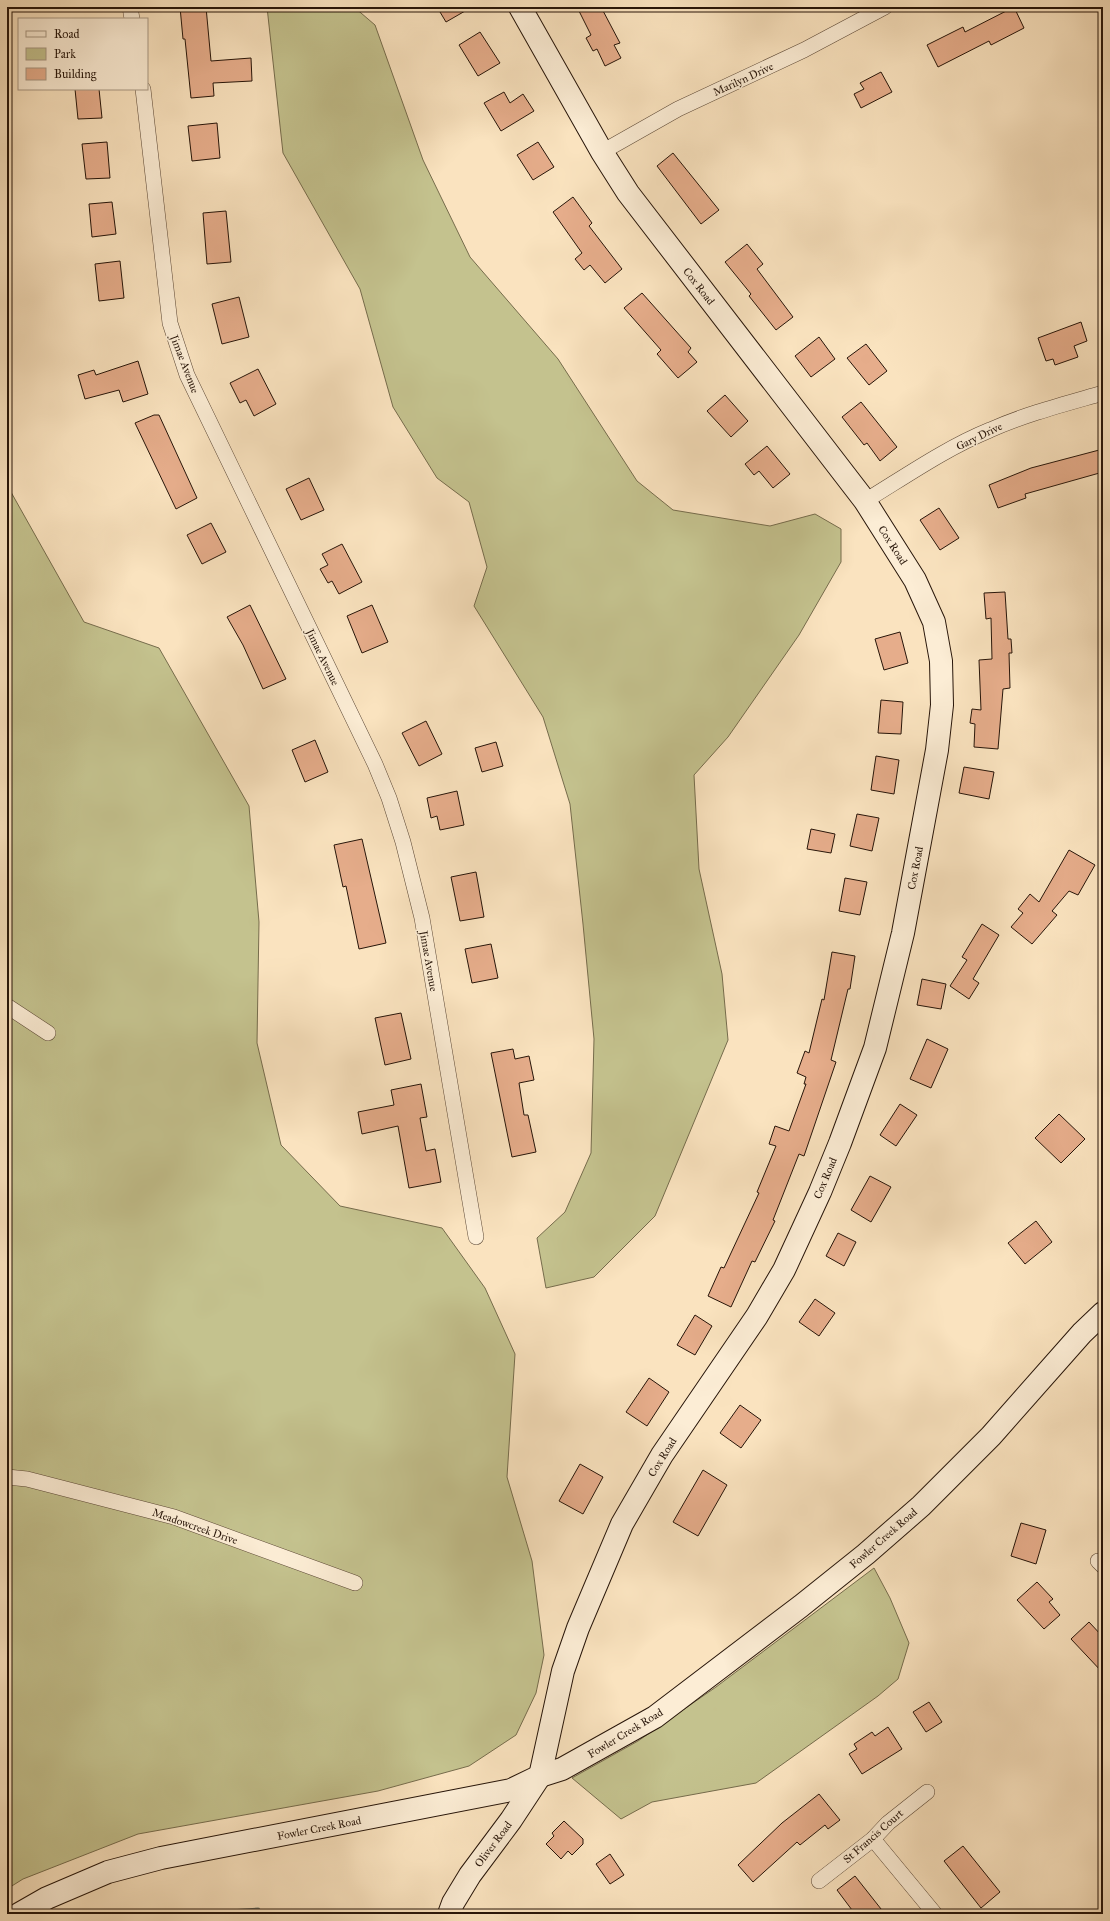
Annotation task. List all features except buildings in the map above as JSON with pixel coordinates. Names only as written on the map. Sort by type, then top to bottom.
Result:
[{"type":"street","points":[[130,7],[132,18]]},
{"type":"street","name":"Cox Road","points":[[520,7],[602,152],[652,227],[865,501],[916,580],[934,622],[941,660],[942,705],[937,750],[902,933],[874,1048],[840,1143],[784,1270],[757,1316],[662,1455],[622,1524],[578,1628],[563,1671],[540,1776]]},
{"type":"street","name":"Marilyn Drive","points":[[602,152],[678,109],[804,50],[885,7]]},
{"type":"street","name":"Jimae Avenue","points":[[143,90],[170,323],[187,375],[375,764],[403,842],[422,918],[476,1237]]},
{"type":"street","name":"Gary Drive","points":[[865,501],[938,456],[988,430],[1029,414],[1103,393]]},
{"type":"street","points":[[7,1006],[48,1033]]},
{"type":"street","name":"Fowler Creek Road","points":[[19,1914],[47,1898],[108,1872],[161,1858],[512,1790],[540,1776],[562,1769],[655,1717],[801,1606],[866,1554],[921,1506],[991,1436],[1082,1333],[1103,1314]]},
{"type":"street","name":"Meadowcreek Drive","points":[[7,1477],[27,1479],[174,1517],[355,1583]]},
{"type":"street","name":"Oliver Road","points":[[449,1914],[453,1903],[470,1875],[512,1820],[540,1776]]},
{"type":"street","name":"St Francis Court","points":[[820,1881],[874,1839],[888,1823],[927,1792]]},
{"type":"street","points":[[874,1839],[935,1914]]},
{"type":"green space","points":[[267,7],[354,7],[375,25],[423,160],[470,257],[558,359],[637,481],[673,510],[770,526],[815,514],[841,529],[841,562],[799,635],[728,737],[694,775],[699,869],[722,974],[728,1040],[655,1216],[594,1277],[546,1288],[537,1238],[565,1212],[591,1153],[594,1039],[570,804],[543,717],[474,606],[487,567],[469,502],[437,478],[393,407],[360,289],[283,153]]},
{"type":"green space","points":[[7,485],[84,622],[159,648],[249,806],[259,922],[257,1043],[281,1145],[340,1206],[442,1228],[485,1288],[515,1354],[507,1477],[532,1561],[544,1655],[536,1693],[516,1735],[469,1766],[378,1791],[138,1834],[23,1879],[7,1889]]},
{"type":"green space","points":[[874,1568],[890,1598],[909,1643],[898,1679],[878,1696],[756,1783],[652,1802],[621,1819],[572,1778],[638,1741],[716,1687]]},
{"type":"waterway","points":[[200,1914],[258,1910],[260,1914]]}]
